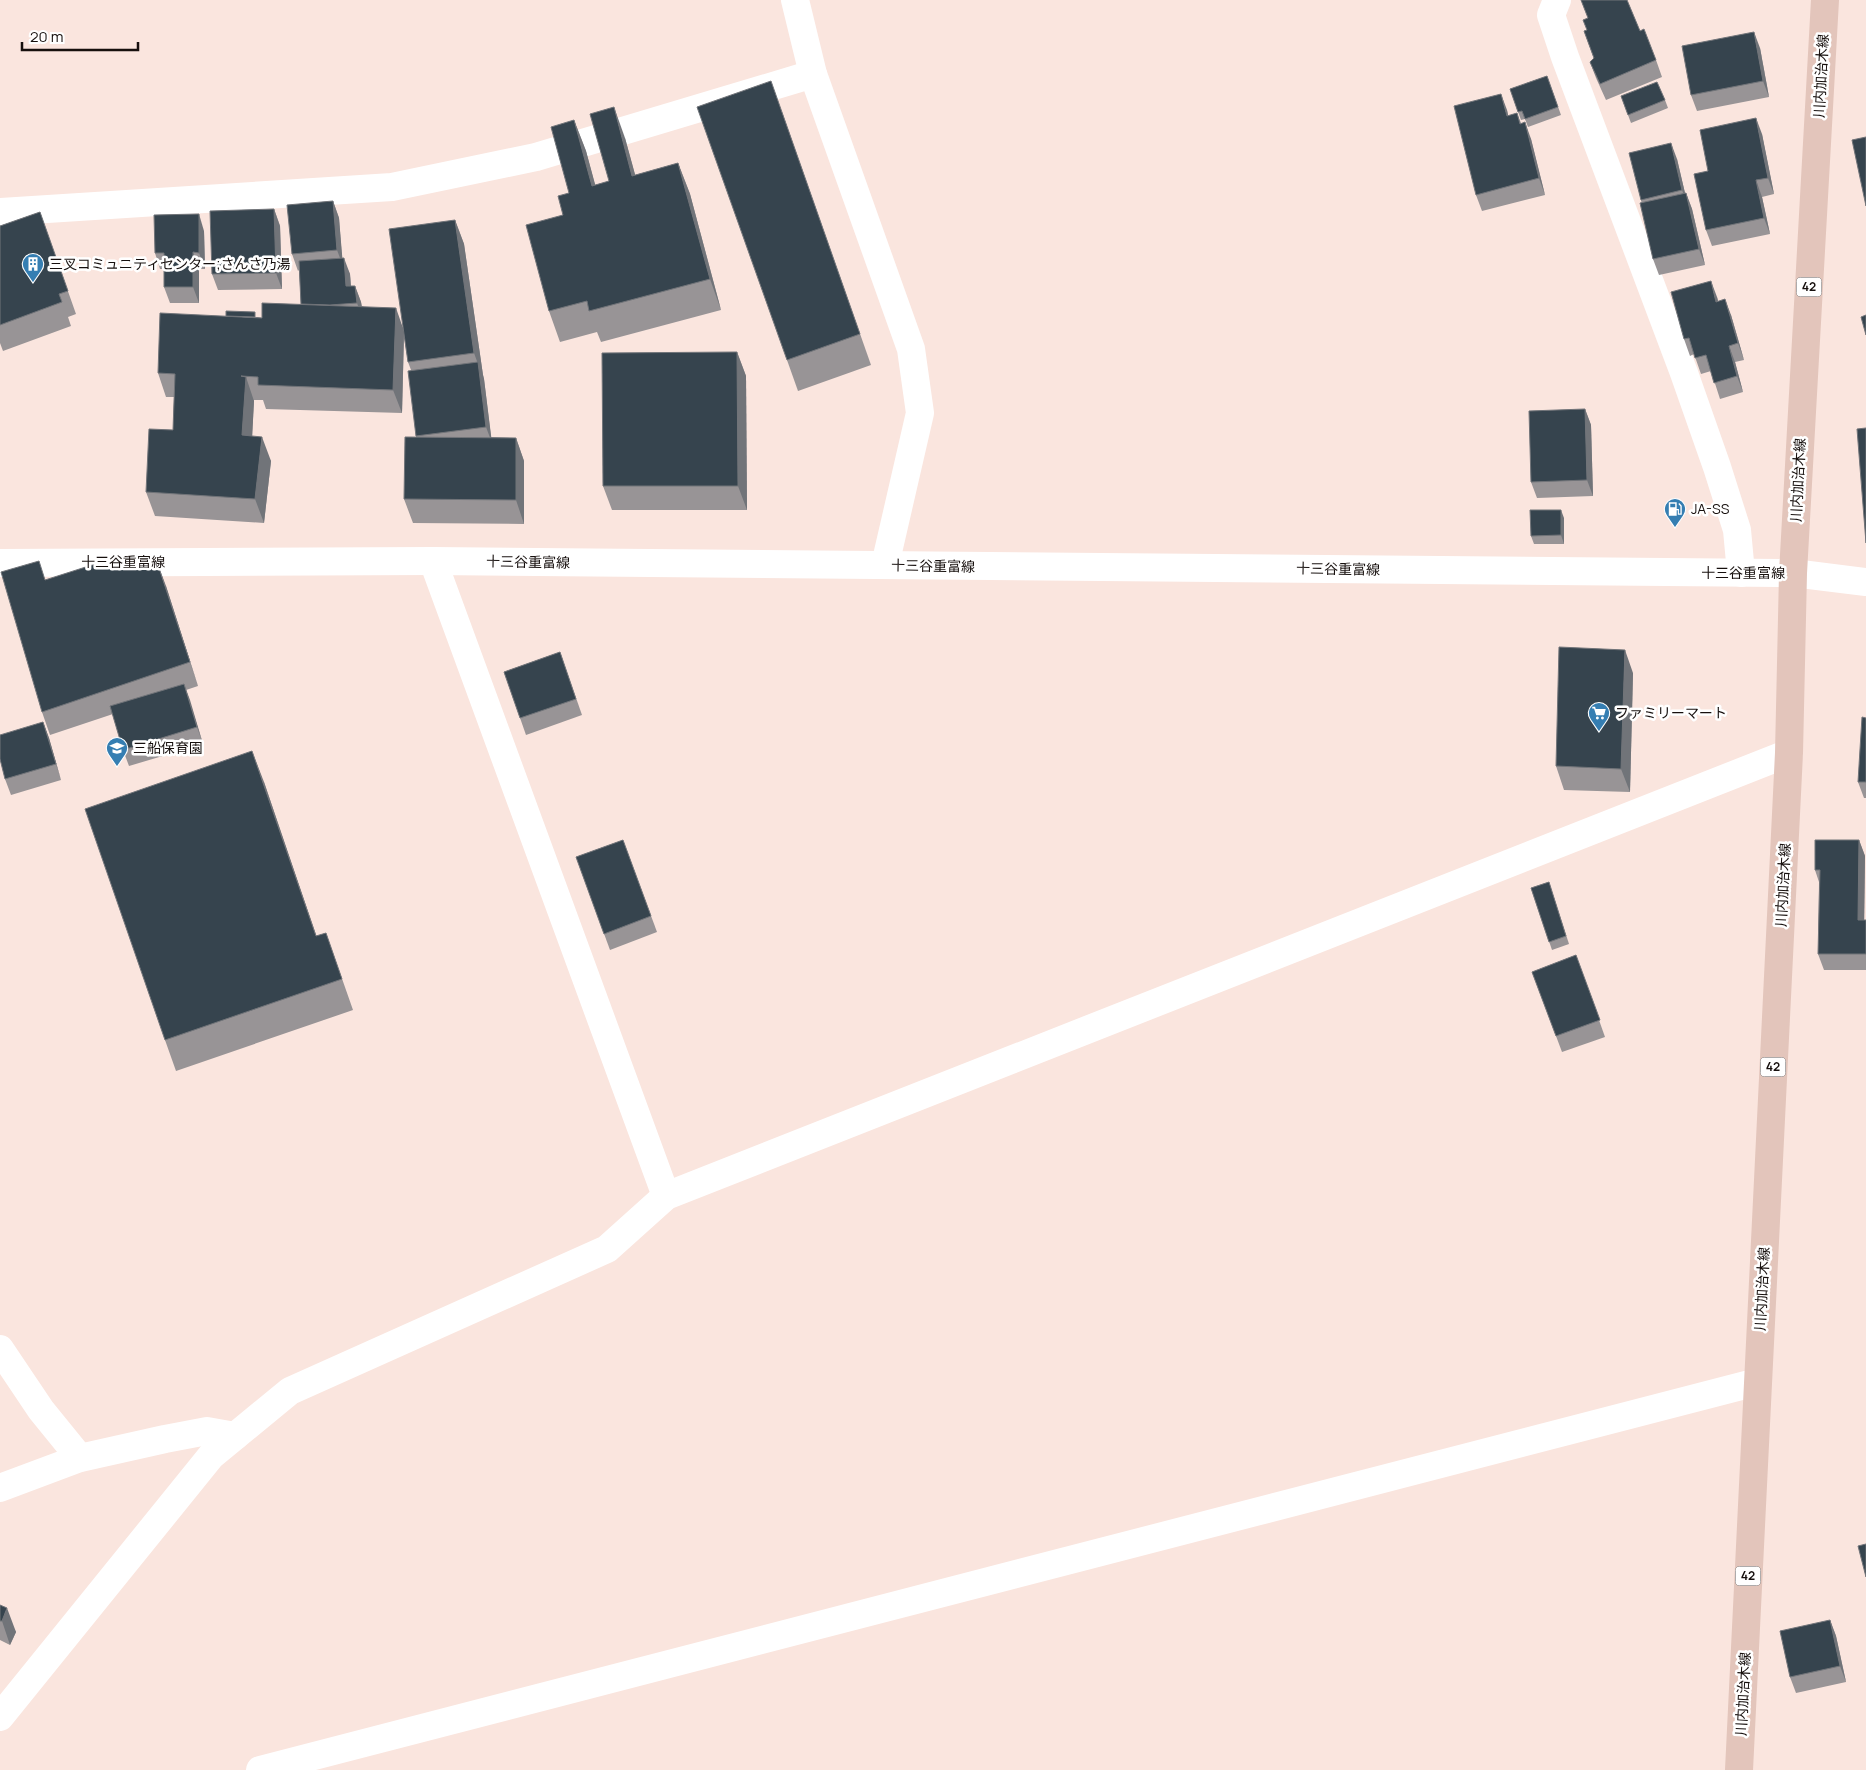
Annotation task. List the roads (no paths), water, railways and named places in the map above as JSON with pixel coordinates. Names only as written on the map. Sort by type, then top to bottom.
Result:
[{"type":"main road","name":"川内加治木線","points":[[1739,1770],[1790,753],[1793,573],[1825,0]]},
{"type":"street","points":[[795,0],[813,74],[911,349],[920,413],[885,565]]},
{"type":"street","points":[[1556,0],[1551,14],[1565,57],[1684,373],[1720,476],[1736,530],[1740,573]]},
{"type":"street","points":[[0,212],[392,187],[536,157],[813,74]]},
{"type":"street","points":[[433,560],[666,1196]]},
{"type":"street","name":"十三谷重富線","points":[[0,563],[433,560],[1793,573],[1866,582]]},
{"type":"street","points":[[0,1717],[211,1456],[290,1391],[607,1248],[666,1196],[1790,753]]},
{"type":"street","points":[[0,1349],[42,1410],[80,1458]]},
{"type":"street","points":[[260,1770],[1757,1382]]},
{"type":"street","points":[[0,1488],[80,1458],[164,1439],[207,1431],[235,1436]]},
{"type":"place","name":"三叉コミュニティセンター;さんさ乃湯","points":[[33,283]]},
{"type":"place","name":"JA-SS","points":[[1675,528]]},
{"type":"place","name":"ファミリーマート","points":[[1599,732]]},
{"type":"place","name":"三船保育園","points":[[117,767]]}]
